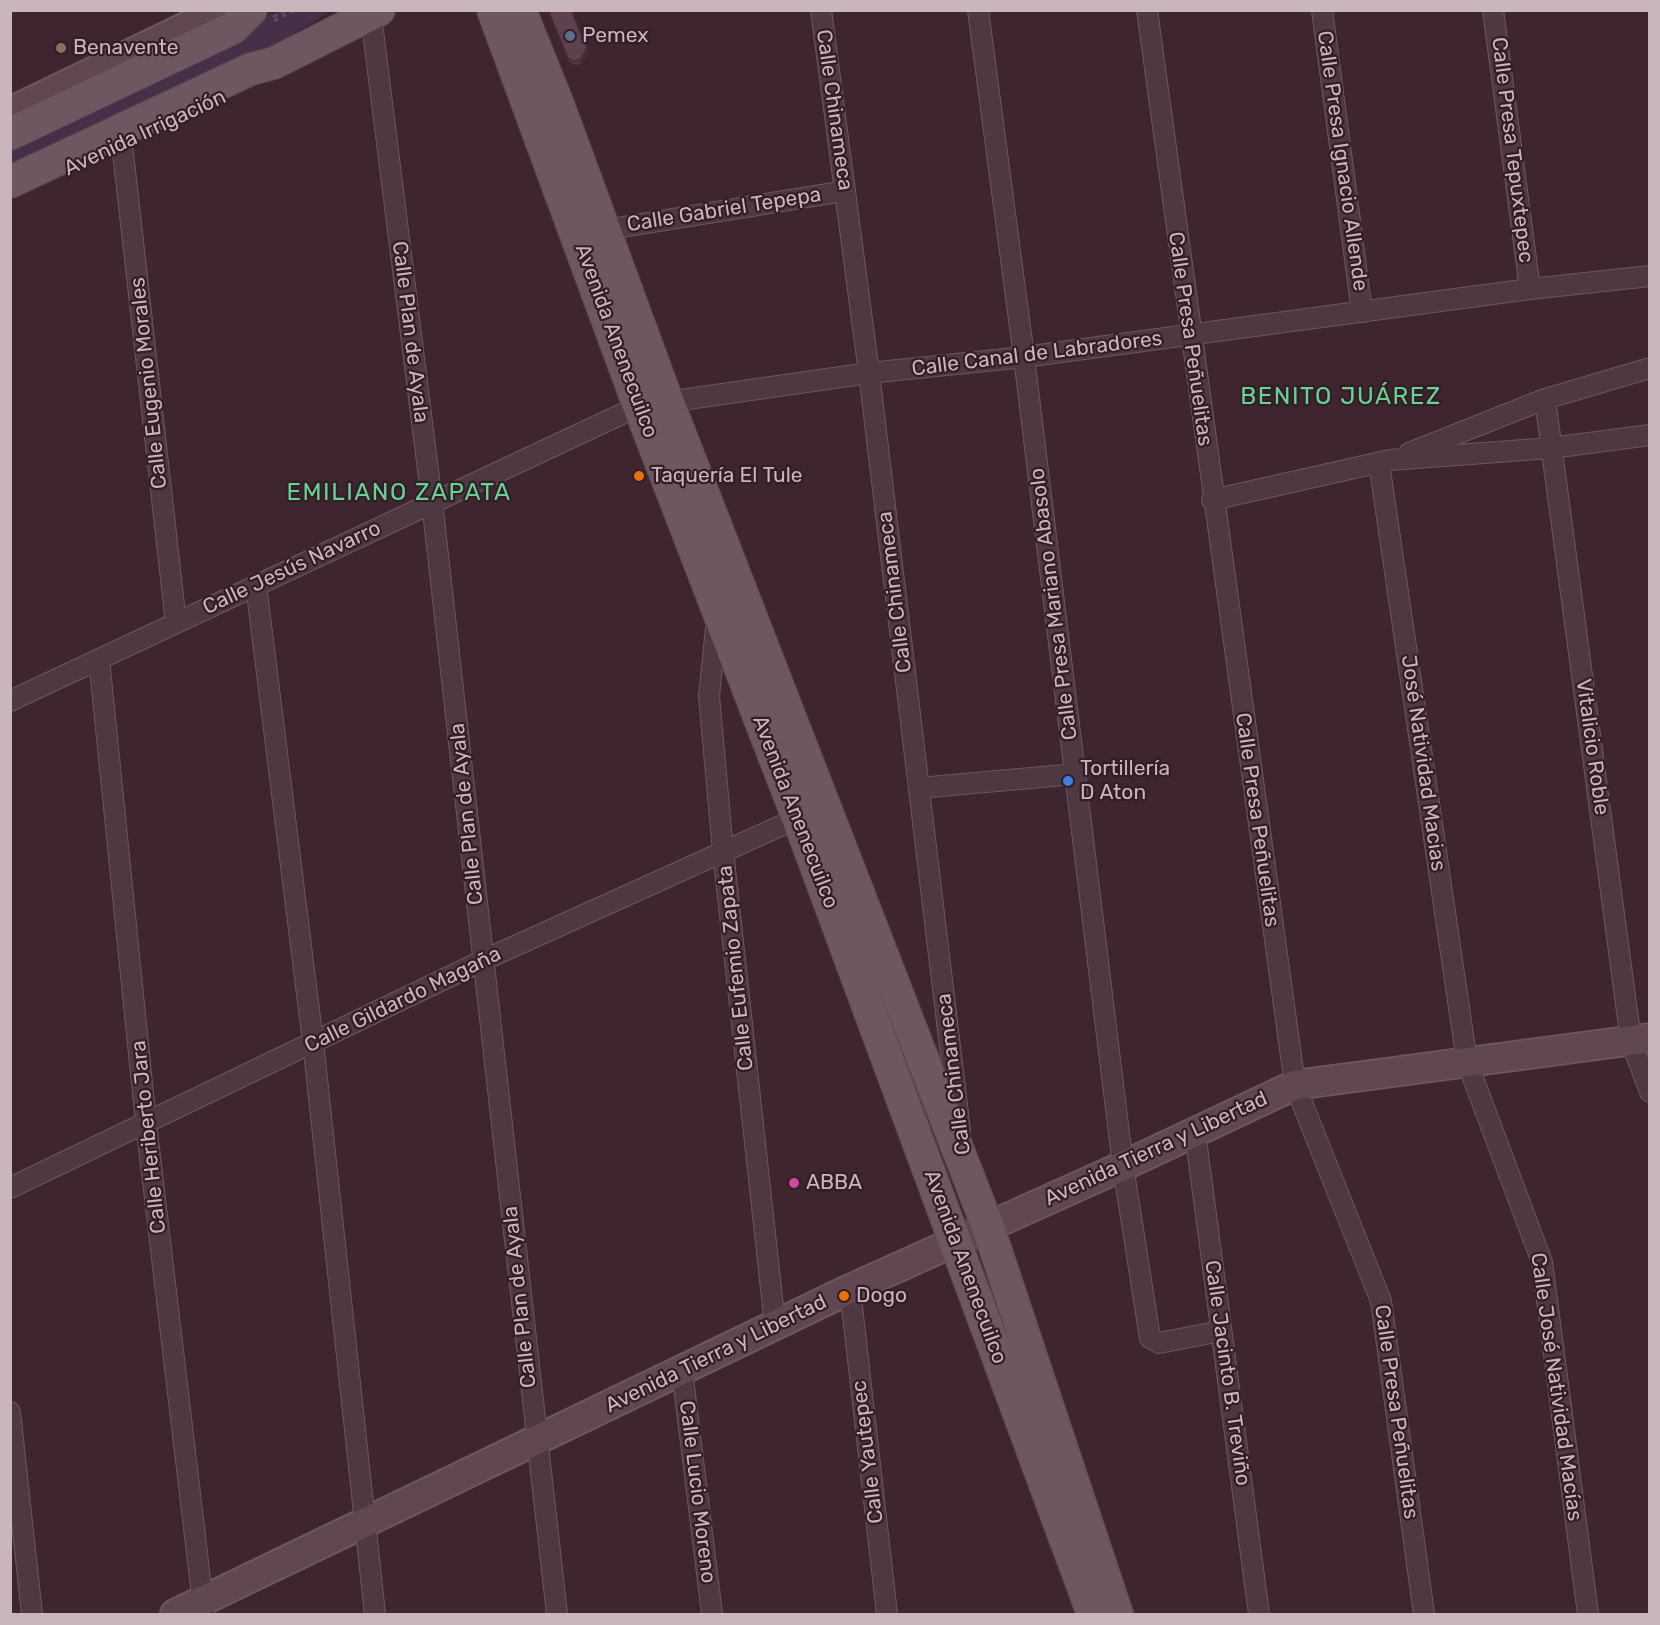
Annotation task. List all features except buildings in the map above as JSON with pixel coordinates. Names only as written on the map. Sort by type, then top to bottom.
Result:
[{"type":"main road","points":[[10,134],[233,28],[251,10]]},
{"type":"main road","points":[[467,10],[512,17]]},
{"type":"main road","name":"Avenida Irrigación","points":[[10,182],[116,140],[251,69],[274,63],[375,13]]},
{"type":"main road","name":"Avenida Anenecuilco","points":[[512,17],[604,230],[653,403],[718,610],[798,818],[1093,1614]]},
{"type":"main road","name":"Avenida Anenecuilco","points":[[512,17],[653,403],[988,1227],[1117,1614]]},
{"type":"street","points":[[10,112],[221,10]]},
{"type":"street","name":"Calle Chinameca","points":[[821,10],[869,373],[966,1174]]},
{"type":"street","name":"Calle Presa Mariano Abasolo","points":[[978,10],[1024,357],[1124,1166],[1150,1338],[1159,1343],[1221,1331]]},
{"type":"street","name":"Calle Presa Peñuelitas","points":[[1146,10],[1189,335],[1295,1085],[1381,1301],[1424,1614]]},
{"type":"street","name":"Calle Presa Ignacio Allende","points":[[1322,10],[1362,312]]},
{"type":"street","name":"Calle Presa Tepuxtepec","points":[[1493,10],[1530,289]]},
{"type":"street","name":"Calle Plan de Ayala","points":[[375,13],[557,1614]]},
{"type":"street","name":"Avenida Irrigación","points":[[10,196],[116,140]]},
{"type":"street","name":"Calle Eugenio Morales","points":[[116,140],[176,622]]},
{"type":"street","name":"Calle Gabriel Tepepa","points":[[604,230],[845,191]]},
{"type":"street","name":"Calle Canal de Labradores","points":[[653,403],[869,373],[1024,357],[1530,289],[1650,276]]},
{"type":"street","points":[[1384,462],[1545,399],[1650,368]]},
{"type":"street","name":"Vitalicio Roble","points":[[1545,399],[1640,1039],[1650,1092]]},
{"type":"street","name":"Calle Jesús Navarro","points":[[10,700],[432,502],[653,403]]},
{"type":"street","points":[[1212,500],[1384,462],[1551,448],[1650,435]]},
{"type":"street","name":"José Natividad Macias","points":[[1384,462],[1467,1062]]},
{"type":"street","points":[[256,585],[313,1042],[375,1614]]},
{"type":"street","name":"Calle Eufemio Zapata","points":[[718,610],[709,696],[723,851],[776,1325]]},
{"type":"street","name":"Calle Heriberto Jara","points":[[99,659],[146,1123],[204,1608]]},
{"type":"street","points":[[919,788],[1075,774]]},
{"type":"street","name":"Calle Gildardo Magaña","points":[[10,1188],[484,960],[798,818]]},
{"type":"street","name":"Avenida Tierra y Libertad","points":[[175,1614],[204,1608],[364,1523],[850,1289],[1124,1166],[1295,1085],[1640,1039]]},
{"type":"street","name":"Calle José Natividad Macías","points":[[1467,1062],[1542,1262],[1588,1614]]},
{"type":"street","name":"Calle Jacinto B. Treviño","points":[[1195,1132],[1259,1614]]},
{"type":"street","name":"Calle Yautepec","points":[[850,1289],[887,1614]]},
{"type":"street","name":"Calle Lucio Moreno","points":[[682,1370],[712,1614]]},
{"type":"street","points":[[10,1412],[32,1614]]},
{"type":"shaded area","points":[[278,11],[330,11],[268,50],[11,181],[11,138]]},
{"type":"place","name":"Pemex","points":[[570,36]]},
{"type":"place","name":"Benavente","points":[[61,48]]},
{"type":"place","name":"Taquería El Tule","points":[[639,476]]},
{"type":"place","name":"Tortillería D Aton","points":[[1068,781]]},
{"type":"place","name":"ABBA","points":[[794,1183]]},
{"type":"place","name":"Dogo","points":[[844,1296]]},
{"type":"district","name":"BENITO JUÁREZ","points":[[1341,397]]},
{"type":"district","name":"EMILIANO ZAPATA","points":[[399,493]]}]
